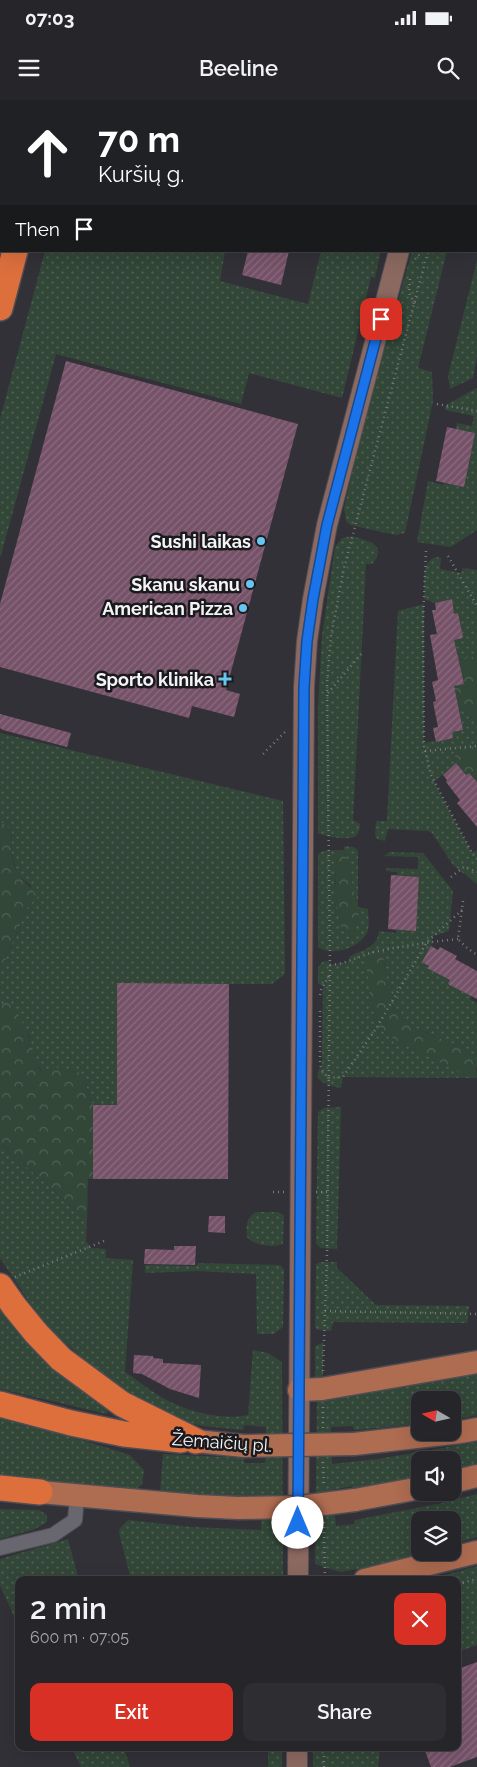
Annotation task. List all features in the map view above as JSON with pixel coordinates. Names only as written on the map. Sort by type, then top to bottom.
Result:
[{"type":"highway","points":[[0,308],[15,252]]},
{"type":"highway","points":[[4,1283],[14,1306],[61,1360],[122,1404],[196,1441]]},
{"type":"highway","name":"Žemaičių pl.","points":[[0,1404],[71,1424],[124,1434],[196,1441]]},
{"type":"highway","points":[[0,1488],[40,1492]]},
{"type":"highway","points":[[0,1496],[40,1492]]},
{"type":"main road","points":[[298,1576],[304,687],[307,641],[327,525],[406,256]]},
{"type":"main road","points":[[299,1390],[322,1388],[477,1362]]},
{"type":"main road","name":"Žemaičių pl.","points":[[196,1441],[244,1446],[354,1444],[477,1429]]},
{"type":"main road","points":[[461,1480],[477,1476]]},
{"type":"main road","points":[[40,1492],[77,1497],[238,1508],[300,1507],[355,1500],[411,1490]]},
{"type":"main road","points":[[381,1576],[477,1552]]},
{"type":"main road","points":[[297,1751],[297,1767]]},
{"type":"street","points":[[0,1548],[53,1535],[75,1520],[77,1497]]},
{"type":"path","points":[[406,256],[420,252]]},
{"type":"path","points":[[323,1436],[322,1388],[325,1311],[330,975],[327,694],[331,636],[344,568],[428,252]]},
{"type":"path","points":[[411,275],[409,293],[415,304]]},
{"type":"path","points":[[437,404],[477,411]]},
{"type":"path","points":[[426,551],[423,674],[425,751],[430,775],[472,854],[477,859]]},
{"type":"path","points":[[448,556],[477,606]]},
{"type":"path","points":[[327,694],[362,653]]},
{"type":"path","points":[[425,751],[477,746]]},
{"type":"path","points":[[451,877],[464,867],[477,872]]},
{"type":"path","points":[[462,901],[458,939],[477,956]]},
{"type":"path","points":[[328,1078],[342,1077],[377,1028],[427,942],[462,910]]},
{"type":"path","points":[[330,965],[343,964],[372,953],[427,942],[458,939]]},
{"type":"path","points":[[328,1078],[320,1065],[320,993],[330,975]]},
{"type":"path","points":[[4,1283],[104,1241]]},
{"type":"path","points":[[325,1311],[477,1314]]},
{"type":"path","points":[[323,1456],[324,1494]]},
{"type":"path","points":[[324,1513],[325,1576]]},
{"type":"path","points":[[461,1583],[477,1579]]},
{"type":"path","points":[[324,1751],[324,1767]]},
{"type":"green space","points":[[45,252],[225,252],[220,281],[308,304],[321,252],[381,252],[375,278],[371,277],[342,398],[249,373],[241,404],[56,354],[0,559],[0,419]]},
{"type":"green space","points":[[412,252],[447,252],[418,368],[432,372],[433,401],[405,533],[396,535],[350,525],[346,521],[344,508],[365,418]]},
{"type":"green space","points":[[477,260],[477,356],[473,378],[450,389],[448,376]]},
{"type":"green space","points":[[477,388],[477,530],[451,547],[417,542],[428,481],[443,485],[444,483],[464,486],[475,433],[456,429],[457,423],[472,426],[474,416],[445,410],[446,405]]},
{"type":"green space","points":[[352,536],[374,544],[378,552],[372,564],[366,564],[353,820],[360,824],[360,827],[356,836],[343,838],[318,833],[318,708],[322,635],[335,547],[342,538]]},
{"type":"green space","points":[[437,557],[441,558],[440,569],[461,573],[463,568],[477,570],[477,656],[455,660],[451,640],[454,614],[451,599],[435,603],[424,599],[424,574],[428,563]]},
{"type":"green space","points":[[424,604],[424,743],[453,738],[452,732],[463,730],[458,705],[477,723],[477,746],[454,748],[456,763],[434,782],[472,853],[477,850],[477,884],[453,865],[432,833],[428,831],[388,829],[385,841],[377,839],[375,834],[376,821],[387,821],[398,611]]},
{"type":"green space","points":[[477,656],[477,723],[456,705],[451,686],[463,684],[458,659]]},
{"type":"green space","points":[[0,733],[283,801],[285,974],[272,984],[117,984],[117,1105],[93,1105],[85,1082],[42,1072],[34,1058],[29,1036],[7,1002],[0,1006],[0,964],[4,963],[28,906],[31,886],[17,874],[11,849],[12,831],[0,821]]},
{"type":"green space","points":[[477,746],[477,782],[469,773],[466,775],[456,763],[454,748]]},
{"type":"green space","points":[[0,821],[12,831],[12,854],[16,871],[38,897],[28,906],[4,963],[0,964]]},
{"type":"green space","points":[[344,846],[354,847],[358,851],[358,907],[344,850]]},
{"type":"green space","points":[[337,850],[335,891],[341,929],[354,934],[358,907],[368,909],[368,928],[367,933],[358,943],[338,951],[324,950],[318,947],[318,854],[323,851]]},
{"type":"green space","points":[[337,850],[344,850],[358,907],[359,919],[354,934],[341,929],[335,891]]},
{"type":"green space","points":[[390,852],[423,853],[453,891],[449,931],[433,936],[427,968],[450,980],[472,996],[470,999],[477,1003],[477,1068],[466,1049],[408,1025],[391,1004],[382,951],[366,956],[370,994],[377,1027],[399,1042],[471,1078],[343,1077],[341,1088],[336,1087],[322,1082],[318,1075],[322,1065],[323,986],[318,984],[318,967],[322,962],[330,961],[330,965],[348,962],[350,956],[365,950],[376,941],[379,931],[396,933],[396,930],[416,930],[419,877],[397,875],[397,872],[386,871],[386,868],[418,869],[418,857],[384,856]]},
{"type":"green space","points":[[382,951],[391,1004],[408,1025],[466,1049],[476,1064],[477,1078],[471,1078],[399,1042],[377,1027],[365,955]]},
{"type":"green space","points":[[7,1001],[24,1025],[41,1072],[53,1067],[77,1070],[85,1082],[93,1105],[93,1179],[88,1179],[87,1220],[12,1154],[0,1141],[0,1006]]},
{"type":"green space","points":[[341,1107],[337,1249],[321,1248],[316,1244],[318,1112],[324,1108]]},
{"type":"green space","points":[[0,1141],[12,1154],[87,1220],[86,1241],[91,1248],[106,1249],[106,1258],[133,1260],[125,1372],[162,1397],[183,1407],[201,1413],[230,1417],[248,1415],[253,1350],[268,1353],[282,1362],[283,1576],[130,1576],[119,1533],[120,1528],[128,1520],[192,1527],[261,1530],[263,1495],[244,1495],[244,1499],[160,1494],[163,1454],[244,1458],[244,1463],[265,1463],[266,1427],[244,1425],[243,1430],[203,1426],[178,1420],[133,1402],[44,1324],[0,1258]]},
{"type":"green space","points":[[256,1212],[278,1212],[284,1215],[283,1244],[274,1246],[264,1245],[254,1242],[247,1237],[247,1223]]},
{"type":"green space","points":[[321,1262],[337,1262],[337,1268],[376,1305],[469,1306],[467,1323],[333,1322],[331,1331],[319,1330],[315,1328],[316,1264]]},
{"type":"green space","points":[[198,1263],[280,1265],[284,1269],[283,1327],[274,1334],[257,1334],[256,1274],[197,1271],[145,1273],[145,1265],[196,1266]]},
{"type":"green space","points":[[0,1299],[108,1406],[107,1414],[0,1389]]},
{"type":"green space","points":[[323,1343],[323,1379],[315,1380],[315,1346]]},
{"type":"green space","points":[[477,1369],[477,1415],[461,1418],[461,1391],[411,1391],[411,1425],[354,1430],[353,1426],[331,1427],[332,1464],[411,1453],[411,1480],[354,1490],[352,1486],[332,1490],[336,1526],[354,1524],[355,1520],[450,1501],[461,1501],[461,1498],[477,1494],[477,1537],[461,1542],[461,1511],[411,1511],[411,1556],[375,1566],[340,1572],[315,1564],[317,1401],[327,1397]]},
{"type":"green space","points":[[0,1414],[130,1455],[144,1470],[142,1485],[130,1492],[0,1478]]},
{"type":"green space","points":[[477,1442],[477,1467],[461,1470],[461,1451],[425,1451]]},
{"type":"green space","points":[[0,1509],[39,1510],[47,1515],[47,1522],[35,1529],[0,1539]]},
{"type":"green space","points":[[68,1539],[78,1576],[15,1576],[15,1619],[0,1585],[0,1559]]},
{"type":"green space","points":[[477,1566],[477,1645],[461,1651],[461,1576],[441,1576]]},
{"type":"green space","points":[[73,1751],[125,1751],[130,1767],[81,1767]]},
{"type":"green space","points":[[268,1751],[282,1751],[282,1767],[268,1767]]},
{"type":"green space","points":[[313,1751],[380,1751],[378,1767],[313,1767]]},
{"type":"building","points":[[248,252],[289,252],[281,285],[242,275]]},
{"type":"building","points":[[66,361],[298,424],[226,690],[240,694],[234,717],[192,706],[189,718],[0,667],[0,604]]},
{"type":"building","points":[[447,427],[475,433],[464,487],[436,481]]},
{"type":"building","points":[[452,599],[454,614],[458,613],[463,638],[454,640],[464,684],[454,686],[463,730],[452,732],[453,738],[436,742],[433,728],[438,727],[433,702],[436,701],[432,682],[438,680],[430,635],[437,634],[432,610],[436,610],[435,603]]},
{"type":"building","points":[[0,714],[71,733],[67,747],[3,730],[0,728]]},
{"type":"building","points":[[456,763],[466,775],[469,773],[477,782],[477,827],[457,803],[460,800],[443,775]]},
{"type":"building","points":[[391,875],[419,877],[416,931],[388,929]]},
{"type":"building","points":[[431,946],[438,950],[440,947],[457,956],[455,959],[477,971],[477,999],[448,984],[450,980],[427,968],[429,966],[422,962]]},
{"type":"building","points":[[117,983],[229,984],[228,1179],[93,1179],[93,1105],[117,1105]]},
{"type":"building","points":[[209,1216],[225,1216],[225,1233],[208,1232]]},
{"type":"building","points":[[174,1246],[196,1246],[195,1265],[144,1264],[145,1249],[174,1250]]},
{"type":"building","points":[[134,1355],[153,1356],[153,1358],[163,1359],[163,1363],[201,1365],[199,1398],[170,1389],[142,1374],[133,1373]]},
{"type":"building","points":[[477,1662],[477,1757],[450,1767],[431,1767],[425,1751],[461,1751],[461,1668]]},
{"type":"place","name":"Sushi laikas","points":[[261,541]]},
{"type":"place","name":"Skanu skanu","points":[[250,584]]},
{"type":"place","name":"American Pizza","points":[[243,608]]},
{"type":"place","name":"Sporto klinika","points":[[225,679]]},
{"type":"route","points":[[298,1523],[304,687],[307,641],[327,525],[381,319]]}]
